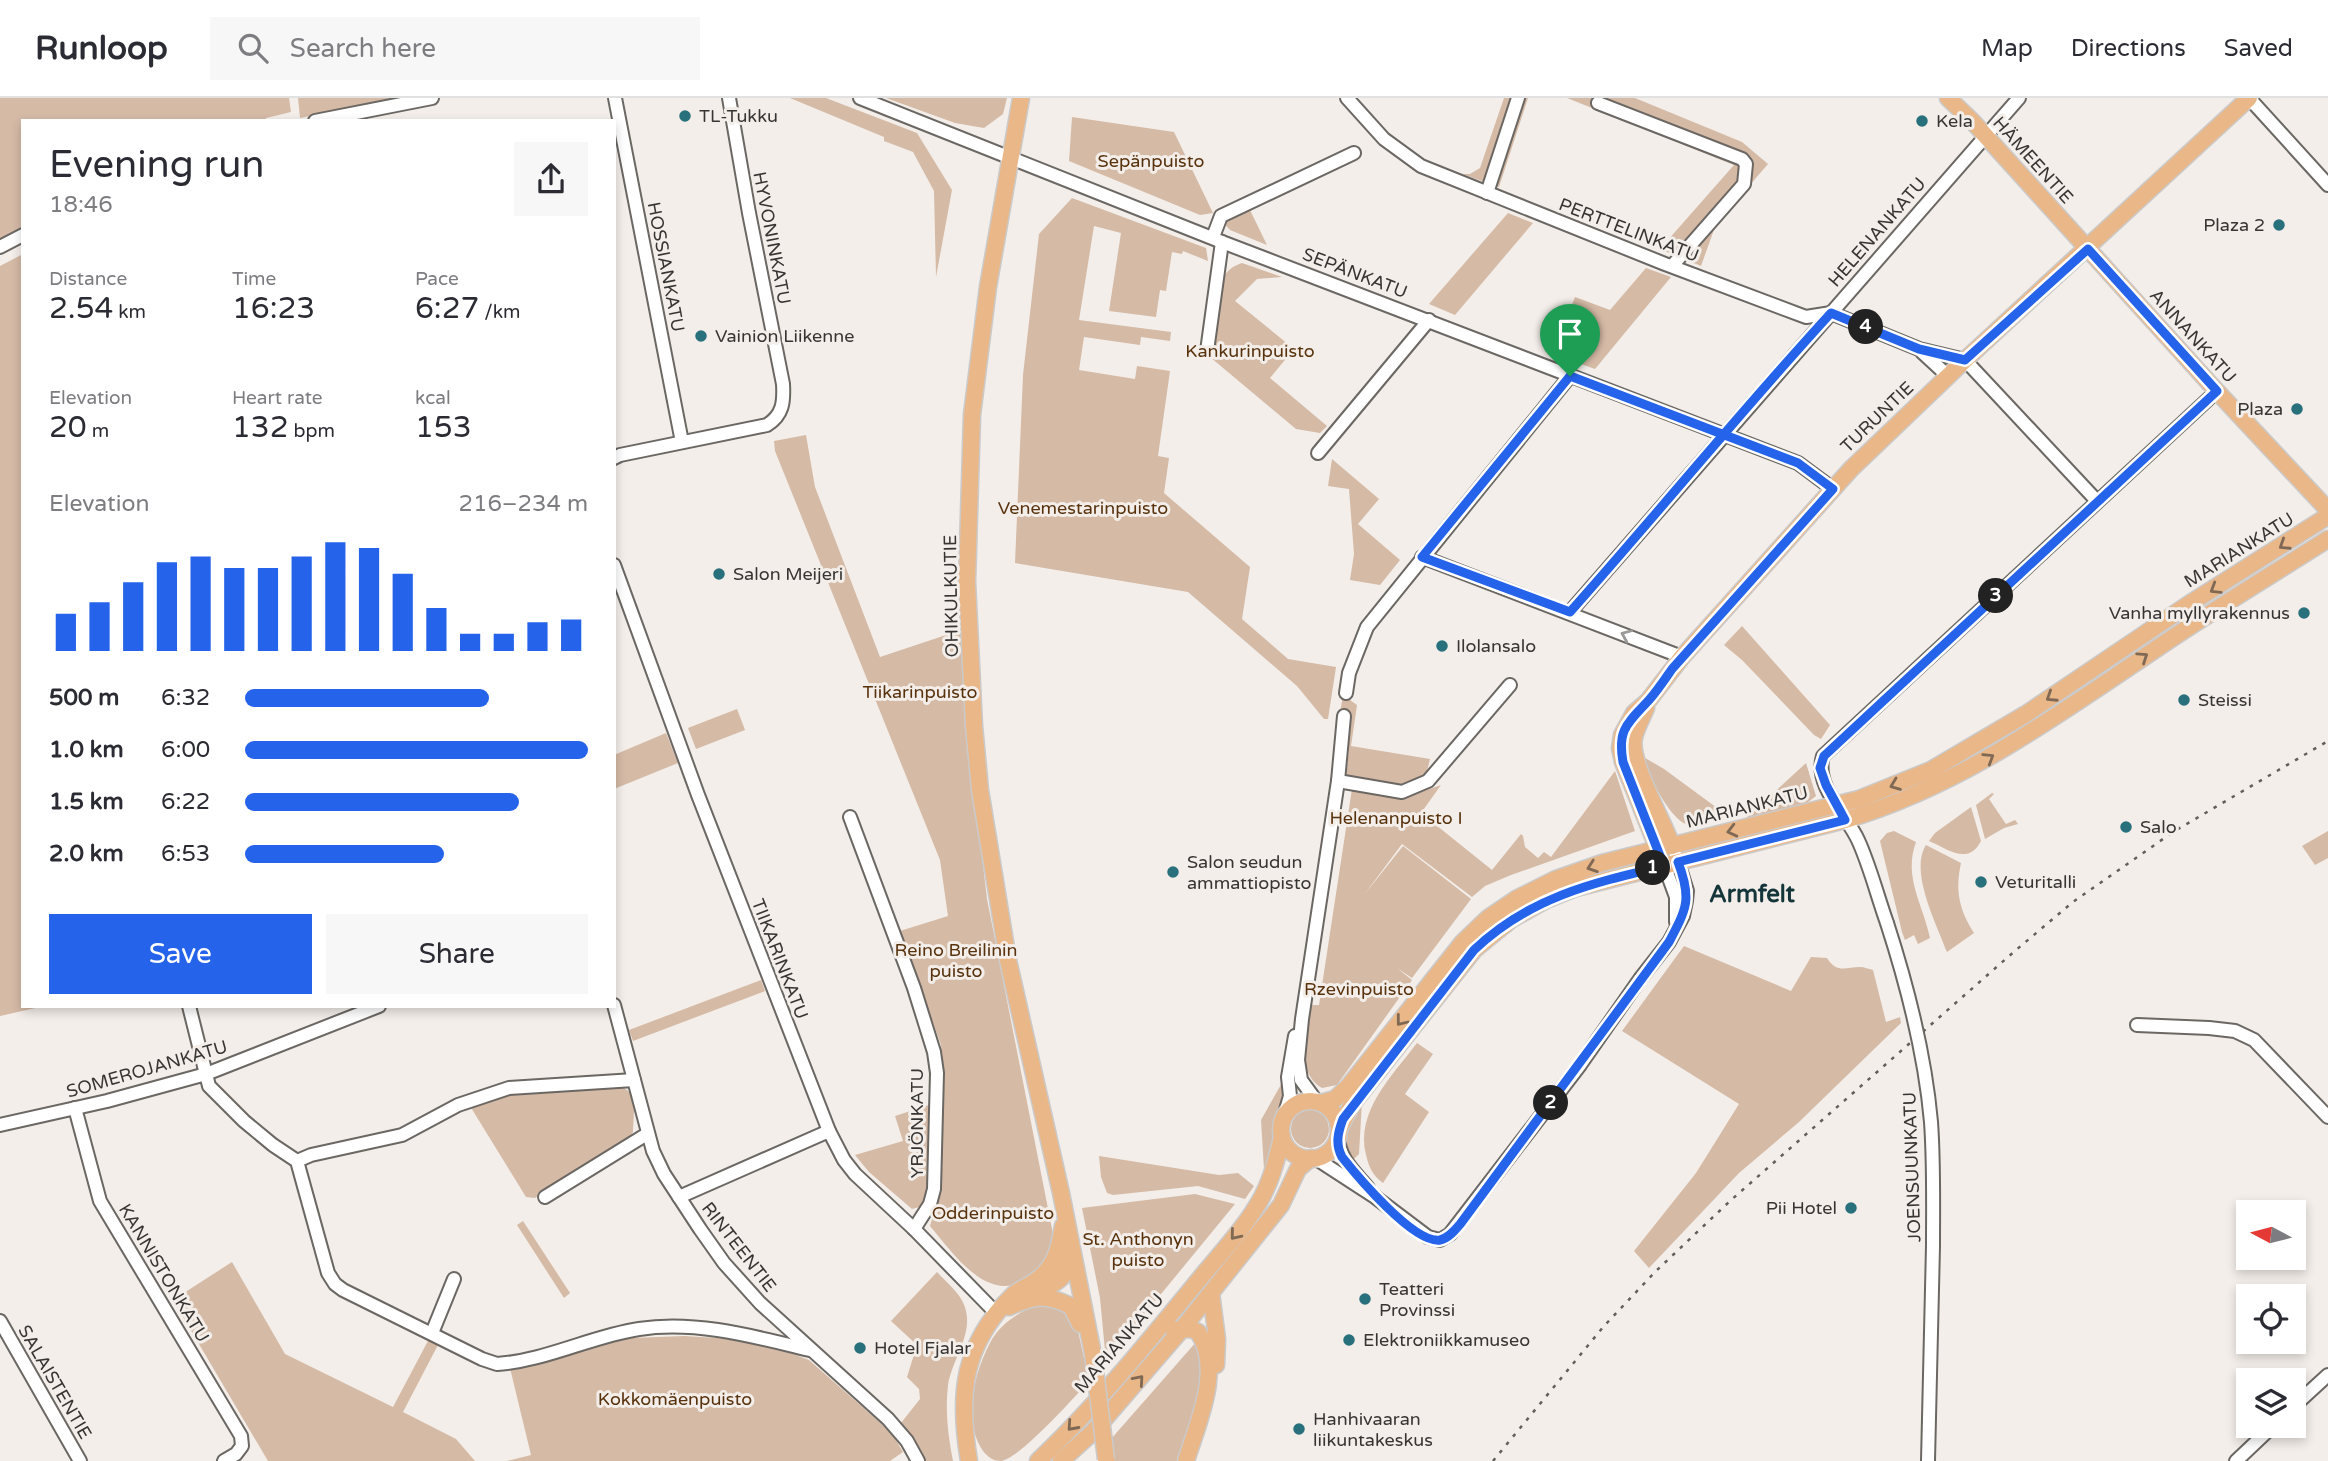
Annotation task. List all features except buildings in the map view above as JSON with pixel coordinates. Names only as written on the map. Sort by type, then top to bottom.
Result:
[{"type":"main road","name":"OHIKULKUTIE","points":[[1021,98],[988,287],[972,415],[967,582],[974,726],[1007,960],[1065,1214],[1091,1350],[1106,1460]]},
{"type":"main road","name":"HÄMEENTIE","points":[[1948,98],[2088,249]]},
{"type":"main road","name":"TURUNTIE","points":[[1665,847],[1623,762],[1620,748],[1622,735],[1634,713],[1648,701],[1682,657],[1833,489],[1965,360],[2249,98]]},
{"type":"main road","name":"ANNANKATU","points":[[2088,249],[2328,510]]},
{"type":"main road","name":"MARIANKATU","points":[[1319,1102],[1335,1099],[1349,1087],[1463,942],[1488,918],[1516,899],[1556,879],[1602,863],[1859,799],[1917,777],[1970,749],[2328,516]]},
{"type":"main road","name":"MARIANKATU","points":[[1338,1133],[1352,1104],[1474,950],[1512,919],[1562,893],[1845,820],[1925,791],[1979,764],[2328,538]]},
{"type":"main road","points":[[1062,1461],[1094,1431],[1182,1329],[1281,1205],[1298,1169],[1329,1151],[1338,1133],[1334,1114],[1319,1102],[1297,1103],[1284,1117],[1282,1137],[1293,1153],[1313,1158]]},
{"type":"main road","name":"MARIANKATU","points":[[1038,1461],[1157,1331],[1247,1220],[1261,1198],[1276,1162],[1282,1137]]},
{"type":"main road","points":[[971,1457],[963,1415],[965,1375],[978,1342],[996,1313],[1014,1293],[1035,1281],[1052,1266],[1060,1244],[1065,1214]]},
{"type":"main road","points":[[996,1313],[1053,1285],[1066,1275],[1073,1256]]},
{"type":"main road","points":[[1205,1397],[1212,1383],[1218,1352],[1211,1293]]},
{"type":"main road","points":[[1027,1298],[1051,1297],[1071,1306],[1091,1350]]},
{"type":"main road","points":[[1157,1331],[1182,1329],[1198,1332],[1205,1343],[1209,1366],[1205,1397],[1186,1461]]},
{"type":"street","points":[[325,119],[432,98]]},
{"type":"street","name":"HOSSIANKATU","points":[[615,98],[682,442]]},
{"type":"street","name":"HYVONINKATU","points":[[682,442],[767,425],[780,414],[784,399],[748,214],[729,98]]},
{"type":"street","name":"SEPÄNKATU","points":[[860,98],[1218,240],[1726,434],[1798,463],[1833,489]]},
{"type":"street","name":"PERTTELINKATU","points":[[1347,98],[1384,139],[1421,166],[1807,317],[1831,313],[1919,349],[1965,360]]},
{"type":"street","points":[[1487,192],[1518,98]]},
{"type":"street","name":"HELENANKATU","points":[[1570,612],[2019,98]]},
{"type":"street","points":[[2249,98],[2328,185]]},
{"type":"street","points":[[1598,103],[1742,159],[1746,164],[1744,184],[1672,266]]},
{"type":"street","points":[[1206,351],[1221,216],[1354,153]]},
{"type":"street","points":[[0,247],[21,236]]},
{"type":"street","points":[[1318,453],[1429,320]]},
{"type":"street","name":"PERTTELINKATU","points":[[1919,349],[1948,376]]},
{"type":"street","points":[[1965,360],[2097,501],[2217,391]]},
{"type":"street","points":[[1346,694],[1349,673],[1367,627],[1570,376]]},
{"type":"street","points":[[616,457],[682,442]]},
{"type":"street","name":"JOENSUUNKATU","points":[[1928,1461],[1933,1246],[1931,1123],[1925,1075],[1913,1009],[1887,923],[1857,839],[1836,804],[1820,768],[1824,756],[2097,501]]},
{"type":"street","points":[[1422,557],[1682,657]]},
{"type":"street","name":"TIIKARINKATU","points":[[616,570],[698,795],[829,1131],[844,1160],[855,1174],[914,1229],[996,1313]]},
{"type":"street","points":[[1338,781],[1402,792],[1428,781],[1510,685]]},
{"type":"street","points":[[1319,1102],[1299,1075],[1301,1019],[1338,781],[1344,716]]},
{"type":"street","name":"YRJÖNKATU","points":[[850,817],[914,988],[934,1052],[937,1073],[934,1189],[926,1212],[914,1229]]},
{"type":"street","points":[[1313,1158],[1375,1197],[1428,1237],[1440,1240],[1451,1234],[1580,1065],[1669,942],[1676,929],[1676,897],[1671,864],[1665,847]]},
{"type":"street","points":[[190,1008],[209,1086],[244,1121],[297,1161],[326,1267],[335,1284],[482,1359],[497,1364],[628,1331],[653,1328],[731,1332],[810,1350]]},
{"type":"street","name":"SOMEROJANKATU","points":[[0,1125],[206,1074],[374,1008]]},
{"type":"street","name":"RINTEENTIE","points":[[615,1008],[647,1133],[664,1174],[724,1263],[760,1303],[898,1430],[918,1461]]},
{"type":"street","points":[[1284,1117],[1290,1096],[1290,1054],[1301,1019]]},
{"type":"street","points":[[2137,1025],[2235,1031],[2254,1040],[2328,1118]]},
{"type":"street","points":[[297,1161],[311,1155],[402,1135],[458,1105],[509,1088],[634,1080]]},
{"type":"street","name":"KANNISTONKATU","points":[[75,1108],[100,1201],[241,1436],[242,1446],[236,1454],[224,1461]]},
{"type":"street","points":[[680,1197],[829,1131]]},
{"type":"street","points":[[545,1197],[647,1133]]},
{"type":"street","points":[[1338,1133],[1338,1149],[1342,1157],[1375,1197]]},
{"type":"street","points":[[432,1333],[454,1279]]},
{"type":"street","name":"SALAISTENTIE","points":[[0,1321],[80,1461]]},
{"type":"street","points":[[2306,1395],[2328,1375]]},
{"type":"street","points":[[2236,1461],[2260,1438]]},
{"type":"green space","points":[[0,98],[289,98],[291,112],[266,119],[21,119],[21,229],[0,240]]},
{"type":"green space","points":[[298,98],[398,98],[300,118]]},
{"type":"green space","points":[[790,98],[826,98],[917,133],[952,190],[936,277],[934,191],[913,152]]},
{"type":"green space","points":[[886,98],[1007,98],[1003,114],[984,128],[955,123]]},
{"type":"green space","points":[[1504,98],[1528,98],[1499,187],[1462,174],[1470,174],[1480,168]]},
{"type":"green space","points":[[1567,98],[1635,98],[1742,142],[1768,164],[1716,224],[1701,266],[1660,249],[1734,165]]},
{"type":"green space","name":"Sepänpuisto","points":[[1072,117],[1174,132],[1213,213],[1200,215],[1069,161]]},
{"type":"green space","name":"Venemestarinpuisto","points":[[1072,198],[1206,248],[1208,261],[1183,251],[1182,254],[1172,252],[1166,291],[1160,290],[1156,317],[1109,311],[1121,233],[1094,226],[1079,320],[1171,332],[1170,341],[1141,337],[1140,345],[1084,337],[1079,370],[1135,379],[1137,366],[1170,371],[1158,456],[1169,458],[1164,493],[1250,567],[1242,619],[1288,659],[1336,667],[1328,719],[1324,719],[1297,686],[1188,592],[1015,563],[1023,375],[1039,234]]},
{"type":"green space","points":[[1249,208],[1267,245],[1230,230],[1221,220]]},
{"type":"green space","points":[[1508,213],[1533,223],[1455,315],[1429,304]]},
{"type":"green space","points":[[21,255],[21,1008],[35,1008],[0,1016],[0,266]]},
{"type":"green space","name":"Kankurinpuisto","points":[[1242,263],[1282,277],[1257,279],[1235,301],[1294,349],[1270,378],[1327,426],[1320,433],[1296,429],[1210,357],[1221,282],[1229,270]]},
{"type":"green space","points":[[1646,268],[1671,277],[1595,369],[1553,354],[1575,297],[1610,310]]},
{"type":"green space","points":[[806,435],[815,487],[880,657],[961,630],[967,727],[987,899],[1054,1239],[1043,1265],[1028,1278],[1013,1285],[985,1281],[973,1273],[930,1226],[940,1194],[943,1089],[941,1045],[900,931],[948,916],[940,860],[775,451],[774,441]]},
{"type":"green space","points":[[1332,459],[1379,499],[1358,524],[1400,560],[1380,585],[1350,580],[1354,554],[1349,489],[1328,486]]},
{"type":"green space","points":[[1742,626],[1830,725],[1821,739],[1724,645]]},
{"type":"green space","points":[[1343,695],[1357,705],[1351,746],[1430,759],[1425,780],[1403,789],[1346,779],[1349,748],[1336,738]]},
{"type":"green space","points":[[737,709],[745,730],[696,749],[688,728]]},
{"type":"green space","points":[[666,733],[678,763],[616,788],[616,754]]},
{"type":"green space","points":[[1640,755],[1664,769],[1728,816],[1699,824],[1690,825],[1683,822],[1660,796]]},
{"type":"green space","points":[[1806,763],[1816,796],[1803,806],[1744,820]]},
{"type":"green space","points":[[1615,771],[1635,831],[1511,875],[1485,886],[1472,897],[1402,844],[1364,895],[1403,846],[1471,899],[1412,978],[1397,968],[1412,980],[1337,1085],[1322,1088],[1313,1081],[1305,1062],[1305,1038],[1311,1005],[1319,1005],[1352,789],[1413,795],[1441,785],[1421,813],[1492,870],[1521,834],[1525,847],[1538,858],[1544,852],[1551,857]]},
{"type":"green space","points":[[1994,794],[1989,799],[2006,824],[2015,820],[2018,824],[2004,828],[1985,839],[1976,805]]},
{"type":"green space","points":[[1971,807],[1981,841],[1976,849],[1970,853],[1957,853],[1929,841],[1935,833]]},
{"type":"green space","points":[[1894,831],[1916,842],[1913,879],[1930,938],[1918,944],[1914,935],[1905,940],[1902,932],[1880,841],[1887,833]]},
{"type":"green space","points":[[2328,831],[2328,858],[2315,865],[2302,846]]},
{"type":"green space","points":[[1926,845],[1961,863],[1958,882],[1960,900],[1974,933],[1947,952],[1931,913],[1923,883],[1922,856]]},
{"type":"green space","points":[[1684,946],[1791,991],[1811,957],[1827,958],[1838,968],[1862,967],[1873,970],[1886,1022],[1900,1017],[1901,1023],[1799,1122],[1739,1173],[1649,1268],[1634,1251],[1696,1173],[1739,1104],[1622,1031]]},
{"type":"green space","points":[[761,980],[765,991],[633,1041],[629,1030]]},
{"type":"green space","points":[[1417,1043],[1433,1054],[1405,1094],[1429,1112],[1383,1183],[1374,1174],[1367,1159],[1364,1139],[1366,1123],[1378,1094]]},
{"type":"green space","points":[[1283,1081],[1286,1102],[1267,1170],[1264,1169],[1261,1120]]},
{"type":"green space","points":[[621,1087],[627,1090],[633,1099],[633,1132],[630,1137],[535,1198],[526,1197],[470,1106],[515,1094]]},
{"type":"green space","points":[[1362,1101],[1359,1154],[1351,1162],[1341,1138]]},
{"type":"green space","points":[[932,1104],[928,1194],[923,1206],[912,1209],[869,1172],[855,1155],[903,1141],[895,1116]]},
{"type":"green space","points":[[1310,1110],[1323,1116],[1329,1129],[1323,1142],[1310,1148],[1297,1142],[1291,1129],[1297,1116]]},
{"type":"green space","points":[[1099,1156],[1219,1175],[1238,1173],[1254,1186],[1245,1199],[1198,1186],[1113,1195],[1107,1193],[1101,1177]]},
{"type":"green space","name":"St. Anthonyn puisto","points":[[1195,1194],[1235,1204],[1106,1361],[1100,1298],[1082,1208]]},
{"type":"green space","points":[[523,1221],[570,1293],[564,1298],[517,1225]]},
{"type":"green space","points":[[232,1262],[285,1354],[393,1407],[429,1339],[439,1343],[403,1412],[456,1439],[475,1461],[268,1461],[173,1300]]},
{"type":"green space","points":[[937,1272],[962,1300],[967,1320],[964,1339],[948,1385],[948,1423],[953,1461],[924,1461],[901,1423],[920,1399],[919,1389],[907,1377],[917,1345],[891,1321]]},
{"type":"green space","points":[[1035,1305],[1059,1306],[1075,1317],[1089,1381],[1020,1450],[1009,1458],[996,1460],[983,1451],[973,1425],[975,1382],[994,1336],[1010,1320]]},
{"type":"green space","name":"Kokkomäenpuisto","points":[[684,1336],[733,1339],[769,1345],[809,1360],[892,1433],[903,1452],[890,1461],[507,1461],[531,1455],[510,1368],[631,1338]]},
{"type":"green space","points":[[1197,1341],[1204,1357],[1201,1382],[1180,1461],[1112,1461],[1111,1439]]},
{"type":"railway","points":[[1493,1461],[1604,1326],[1656,1271],[1730,1201],[2016,950],[2073,902],[2173,832],[2328,741]]},
{"type":"place","name":"TL-Tukku","points":[[685,116]]},
{"type":"place","name":"Kela","points":[[1922,121]]},
{"type":"place","name":"Plaza 2","points":[[2279,225]]},
{"type":"place","name":"Vainion Liikenne","points":[[701,336]]},
{"type":"place","name":"Plaza","points":[[2297,409]]},
{"type":"place","name":"Salon Meijeri","points":[[719,574]]},
{"type":"place","name":"Vanha myllyrakennus","points":[[2304,613]]},
{"type":"place","name":"Ilolansalo","points":[[1442,646]]},
{"type":"place","name":"Steissi","points":[[2184,700]]},
{"type":"place","name":"Salo","points":[[2126,827]]},
{"type":"place","name":"Salon seudun ammattiopisto","points":[[1173,872]]},
{"type":"place","name":"Veturitalli","points":[[1981,882]]},
{"type":"place","name":"Pii Hotel","points":[[1851,1208]]},
{"type":"place","name":"Teatteri Provinssi","points":[[1365,1299]]},
{"type":"place","name":"Elektroniikkamuseo","points":[[1349,1340]]},
{"type":"place","name":"Hotel Fjalar","points":[[860,1348]]},
{"type":"place","name":"Hanhivaaran liikuntakeskus","points":[[1299,1429]]},
{"type":"district","name":"Armfelt","points":[[1752,894]]},
{"type":"route","points":[[1570,376],[1422,557],[1570,612],[1726,434],[1813,332],[1831,313],[1919,349],[1965,360],[2088,249],[2217,391],[1824,756],[1820,768],[1845,820],[1678,862],[1687,891],[1686,901],[1683,916],[1669,942],[1461,1223],[1444,1238],[1433,1239],[1413,1228],[1375,1197],[1342,1157],[1338,1149],[1338,1137],[1343,1119],[1474,950],[1487,938],[1512,919],[1562,893],[1664,866],[1623,762],[1620,748],[1626,725],[1672,669],[1833,489],[1798,463],[1726,434],[1570,376]]},
{"type":"park label","name":"Tiikarinpuisto","points":[[920,692]]},
{"type":"park label","name":"Helenanpuisto I","points":[[1396,818]]},
{"type":"park label","name":"Reino Breilinin puisto","points":[[956,960]]},
{"type":"park label","name":"Rzevinpuisto","points":[[1359,989]]},
{"type":"park label","name":"Odderinpuisto","points":[[993,1213]]}]
